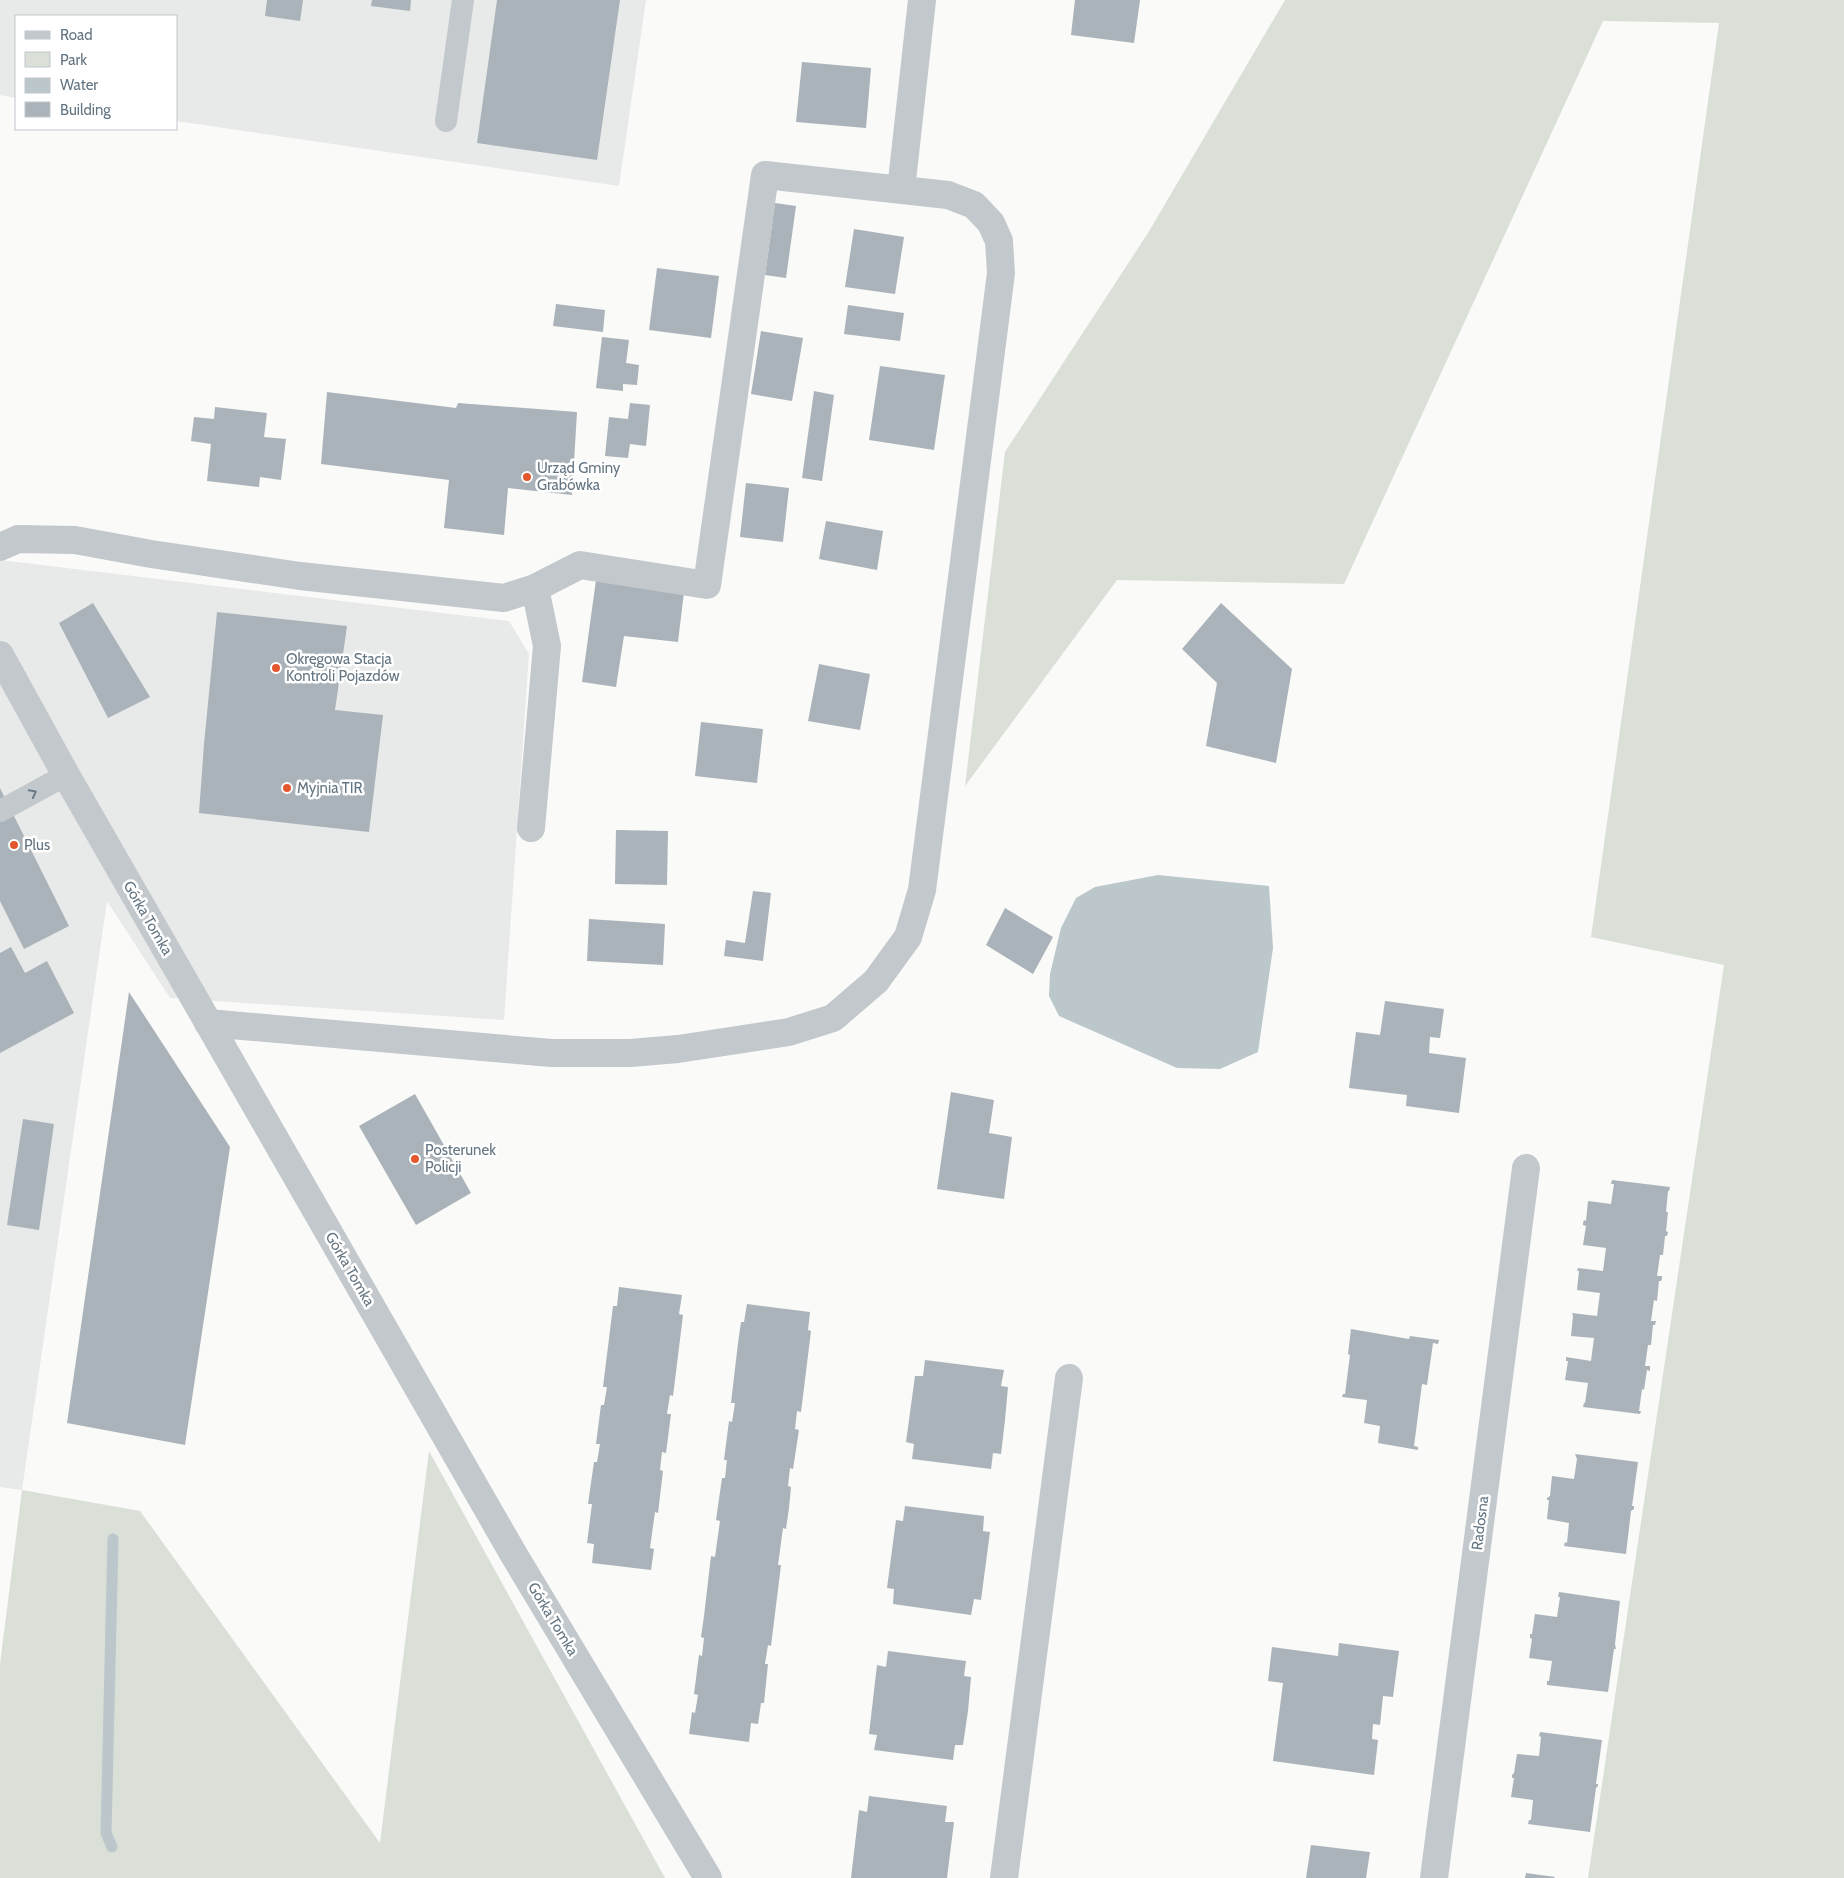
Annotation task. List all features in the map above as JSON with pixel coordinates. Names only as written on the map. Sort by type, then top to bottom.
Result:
[{"type":"street","points":[[901,190],[922,0]]},
{"type":"street","points":[[0,547],[18,539],[76,540],[151,554],[300,576],[504,598],[534,588],[580,565],[707,585],[765,175],[948,195],[974,205],[991,223],[998,242],[1001,273],[922,890],[908,936],[876,981],[833,1018],[789,1032],[630,1053],[550,1052],[208,1024]]},
{"type":"street","points":[[531,828],[547,646],[534,588]]},
{"type":"street","name":"Górka Tomka","points":[[0,655],[208,1024],[514,1555],[708,1878]]},
{"type":"street","name":"Radosna","points":[[1434,1878],[1526,1168]]},
{"type":"street","points":[[1004,1878],[1068,1378]]},
{"type":"lane","points":[[446,121],[463,0]]},
{"type":"lane","points":[[0,811],[66,775]]},
{"type":"shaded area","points":[[0,0],[646,0],[619,186],[178,121],[178,15],[15,15],[15,98],[0,95]]},
{"type":"shaded area","points":[[0,560],[509,621],[529,654],[504,1020],[170,998],[107,901],[22,1490],[0,1487]]},
{"type":"green space","points":[[1285,0],[1844,0],[1844,1878],[1588,1878],[1724,965],[1591,937],[1719,23],[1603,21],[1344,584],[1117,580],[965,786],[1005,452],[1148,233]]},
{"type":"green space","points":[[429,1451],[665,1878],[0,1878],[0,1664],[22,1490],[140,1511],[380,1843]]},
{"type":"water","points":[[1158,875],[1269,886],[1273,948],[1258,1052],[1220,1069],[1177,1068],[1059,1016],[1049,996],[1050,974],[1061,928],[1076,898],[1095,887]]},
{"type":"building","points":[[267,0],[303,0],[300,21],[265,16]]},
{"type":"building","points":[[372,0],[411,0],[410,11],[371,6]]},
{"type":"building","points":[[497,0],[620,0],[597,160],[477,143]]},
{"type":"building","points":[[1075,0],[1140,0],[1134,43],[1071,35]]},
{"type":"building","points":[[802,62],[871,68],[866,128],[796,122]]},
{"type":"building","points":[[775,203],[796,206],[786,278],[765,275]]},
{"type":"building","points":[[854,229],[904,237],[895,294],[845,287]]},
{"type":"building","points":[[657,268],[719,276],[711,338],[649,330]]},
{"type":"building","points":[[556,304],[605,310],[603,332],[553,326]]},
{"type":"building","points":[[848,305],[904,313],[900,341],[844,334]]},
{"type":"building","points":[[761,331],[803,338],[792,401],[751,394]]},
{"type":"building","points":[[602,337],[629,340],[626,363],[639,365],[637,385],[623,384],[623,391],[596,388]]},
{"type":"building","points":[[880,366],[945,375],[934,450],[869,440]]},
{"type":"building","points":[[814,391],[834,395],[822,481],[802,478]]},
{"type":"building","points":[[327,392],[456,408],[458,403],[577,412],[572,495],[508,488],[504,535],[444,528],[449,480],[321,464]]},
{"type":"building","points":[[630,403],[650,405],[646,446],[630,444],[628,458],[605,456],[609,417],[628,419]]},
{"type":"building","points":[[215,407],[267,413],[264,437],[286,439],[281,480],[260,477],[259,487],[207,481],[211,444],[191,441],[194,417],[214,419]]},
{"type":"building","points":[[746,483],[789,488],[783,542],[740,537]]},
{"type":"building","points":[[826,521],[883,531],[877,570],[819,559]]},
{"type":"building","points":[[596,580],[684,592],[678,642],[624,636],[616,687],[582,682]]},
{"type":"building","points":[[93,603],[150,697],[108,718],[59,623]]},
{"type":"building","points":[[1221,603],[1292,669],[1276,763],[1206,746],[1217,683],[1182,649]]},
{"type":"building","name":"Okręgowa Stacja Kontroli Pojazdów","points":[[217,612],[347,626],[335,710],[383,715],[369,832],[199,813]]},
{"type":"building","points":[[819,664],[870,674],[860,730],[808,721]]},
{"type":"building","points":[[701,722],[763,729],[757,783],[695,776]]},
{"type":"building","name":"Plus","points":[[0,788],[69,926],[24,949],[0,901]]},
{"type":"building","points":[[616,830],[668,831],[667,885],[615,884]]},
{"type":"building","points":[[753,891],[771,893],[763,961],[724,956],[726,940],[745,943]]},
{"type":"building","points":[[1005,908],[1053,937],[1033,974],[986,945]]},
{"type":"building","points":[[589,919],[665,924],[663,965],[587,961]]},
{"type":"building","points":[[11,947],[25,973],[47,961],[74,1013],[0,1053],[0,953]]},
{"type":"building","points":[[129,992],[230,1147],[185,1445],[67,1423]]},
{"type":"building","points":[[1385,1001],[1444,1009],[1440,1038],[1430,1037],[1429,1053],[1466,1058],[1459,1113],[1406,1106],[1407,1095],[1349,1088],[1356,1032],[1380,1035]]},
{"type":"building","points":[[951,1092],[994,1100],[989,1133],[1012,1137],[1004,1199],[937,1189]]},
{"type":"building","name":"Posterunek Policji","points":[[415,1094],[471,1193],[416,1225],[359,1126]]},
{"type":"building","points":[[23,1119],[54,1124],[39,1230],[7,1225]]},
{"type":"building","points":[[1612,1180],[1670,1187],[1666,1212],[1668,1212],[1666,1231],[1668,1232],[1667,1236],[1665,1236],[1663,1255],[1660,1255],[1657,1276],[1662,1276],[1662,1279],[1659,1281],[1657,1301],[1654,1300],[1651,1321],[1656,1321],[1655,1325],[1653,1325],[1651,1345],[1648,1345],[1645,1366],[1650,1366],[1650,1371],[1647,1370],[1644,1390],[1642,1389],[1640,1414],[1583,1407],[1588,1383],[1565,1380],[1568,1361],[1566,1361],[1566,1357],[1591,1361],[1594,1338],[1571,1336],[1572,1313],[1597,1316],[1600,1293],[1577,1290],[1579,1271],[1577,1271],[1578,1268],[1603,1271],[1606,1248],[1583,1245],[1586,1226],[1583,1223],[1584,1220],[1586,1221],[1588,1201],[1611,1204],[1614,1184],[1611,1184]]},
{"type":"building","points":[[619,1287],[682,1295],[679,1314],[683,1315],[673,1396],[670,1395],[667,1414],[671,1414],[666,1453],[662,1452],[660,1470],[663,1471],[658,1513],[655,1512],[650,1548],[654,1549],[651,1570],[592,1563],[594,1544],[587,1543],[592,1504],[588,1504],[594,1462],[597,1462],[600,1444],[596,1444],[601,1405],[604,1405],[607,1387],[603,1387],[613,1306],[617,1306]]},
{"type":"building","points":[[747,1304],[810,1312],[808,1330],[811,1331],[801,1412],[797,1411],[795,1429],[799,1430],[793,1469],[790,1468],[788,1486],[791,1487],[789,1508],[786,1529],[783,1528],[778,1565],[781,1565],[771,1646],[768,1645],[765,1664],[768,1664],[764,1703],[761,1703],[758,1724],[751,1723],[749,1742],[689,1734],[692,1712],[695,1713],[698,1695],[694,1694],[699,1655],[702,1656],[704,1638],[701,1637],[711,1556],[715,1557],[720,1521],[716,1520],[722,1478],[725,1478],[727,1460],[724,1460],[729,1421],[732,1422],[735,1403],[731,1403],[738,1343],[741,1322],[744,1322]]},
{"type":"building","points":[[1351,1329],[1409,1339],[1410,1336],[1439,1340],[1438,1344],[1433,1343],[1427,1385],[1422,1384],[1414,1446],[1418,1447],[1418,1450],[1378,1443],[1380,1426],[1364,1423],[1367,1400],[1342,1397],[1345,1394]]},
{"type":"building","points":[[925,1360],[1004,1370],[1001,1386],[1008,1387],[1001,1454],[993,1453],[991,1469],[912,1459],[914,1444],[906,1442],[915,1376],[923,1376]]},
{"type":"building","points":[[1575,1454],[1638,1462],[1632,1506],[1634,1506],[1634,1509],[1631,1511],[1626,1554],[1564,1546],[1565,1542],[1567,1543],[1569,1523],[1547,1519],[1549,1500],[1547,1498],[1550,1496],[1552,1476],[1574,1479],[1577,1459]]},
{"type":"building","points":[[905,1506],[984,1516],[983,1531],[990,1532],[981,1600],[974,1599],[971,1615],[893,1604],[894,1589],[887,1588],[896,1520],[903,1521]]},
{"type":"building","points":[[1559,1592],[1620,1601],[1616,1649],[1614,1649],[1608,1692],[1547,1685],[1552,1661],[1529,1658],[1532,1639],[1530,1634],[1532,1634],[1535,1614],[1557,1617]]},
{"type":"building","points":[[1339,1643],[1399,1651],[1393,1697],[1383,1696],[1380,1725],[1373,1724],[1372,1739],[1378,1740],[1374,1775],[1273,1761],[1283,1683],[1268,1681],[1272,1647],[1338,1656]]},
{"type":"building","points":[[888,1651],[966,1661],[964,1676],[971,1677],[968,1711],[963,1745],[955,1745],[953,1760],[874,1750],[877,1735],[869,1734],[877,1665],[886,1667]]},
{"type":"building","points":[[1540,1732],[1602,1740],[1596,1784],[1598,1786],[1596,1788],[1590,1832],[1528,1824],[1529,1820],[1531,1820],[1533,1800],[1511,1797],[1514,1778],[1512,1778],[1512,1775],[1517,1754],[1539,1756]]},
{"type":"building","points":[[869,1796],[947,1806],[945,1822],[954,1822],[947,1878],[851,1878],[859,1810],[867,1812]]},
{"type":"building","points":[[1311,1845],[1370,1852],[1366,1878],[1306,1878]]},
{"type":"building","points":[[1526,1873],[1555,1877],[1525,1878]]},
{"type":"waterway","points":[[112,1847],[106,1833],[113,1539]]},
{"type":"place","name":"Urząd Gminy Grabówka","points":[[527,477]]},
{"type":"place","name":"Okręgowa Stacja Kontroli Pojazdów","points":[[276,668]]},
{"type":"place","name":"Myjnia TIR","points":[[287,788]]},
{"type":"place","name":"Plus","points":[[14,845]]},
{"type":"place","name":"Posterunek Policji","points":[[415,1159]]}]
